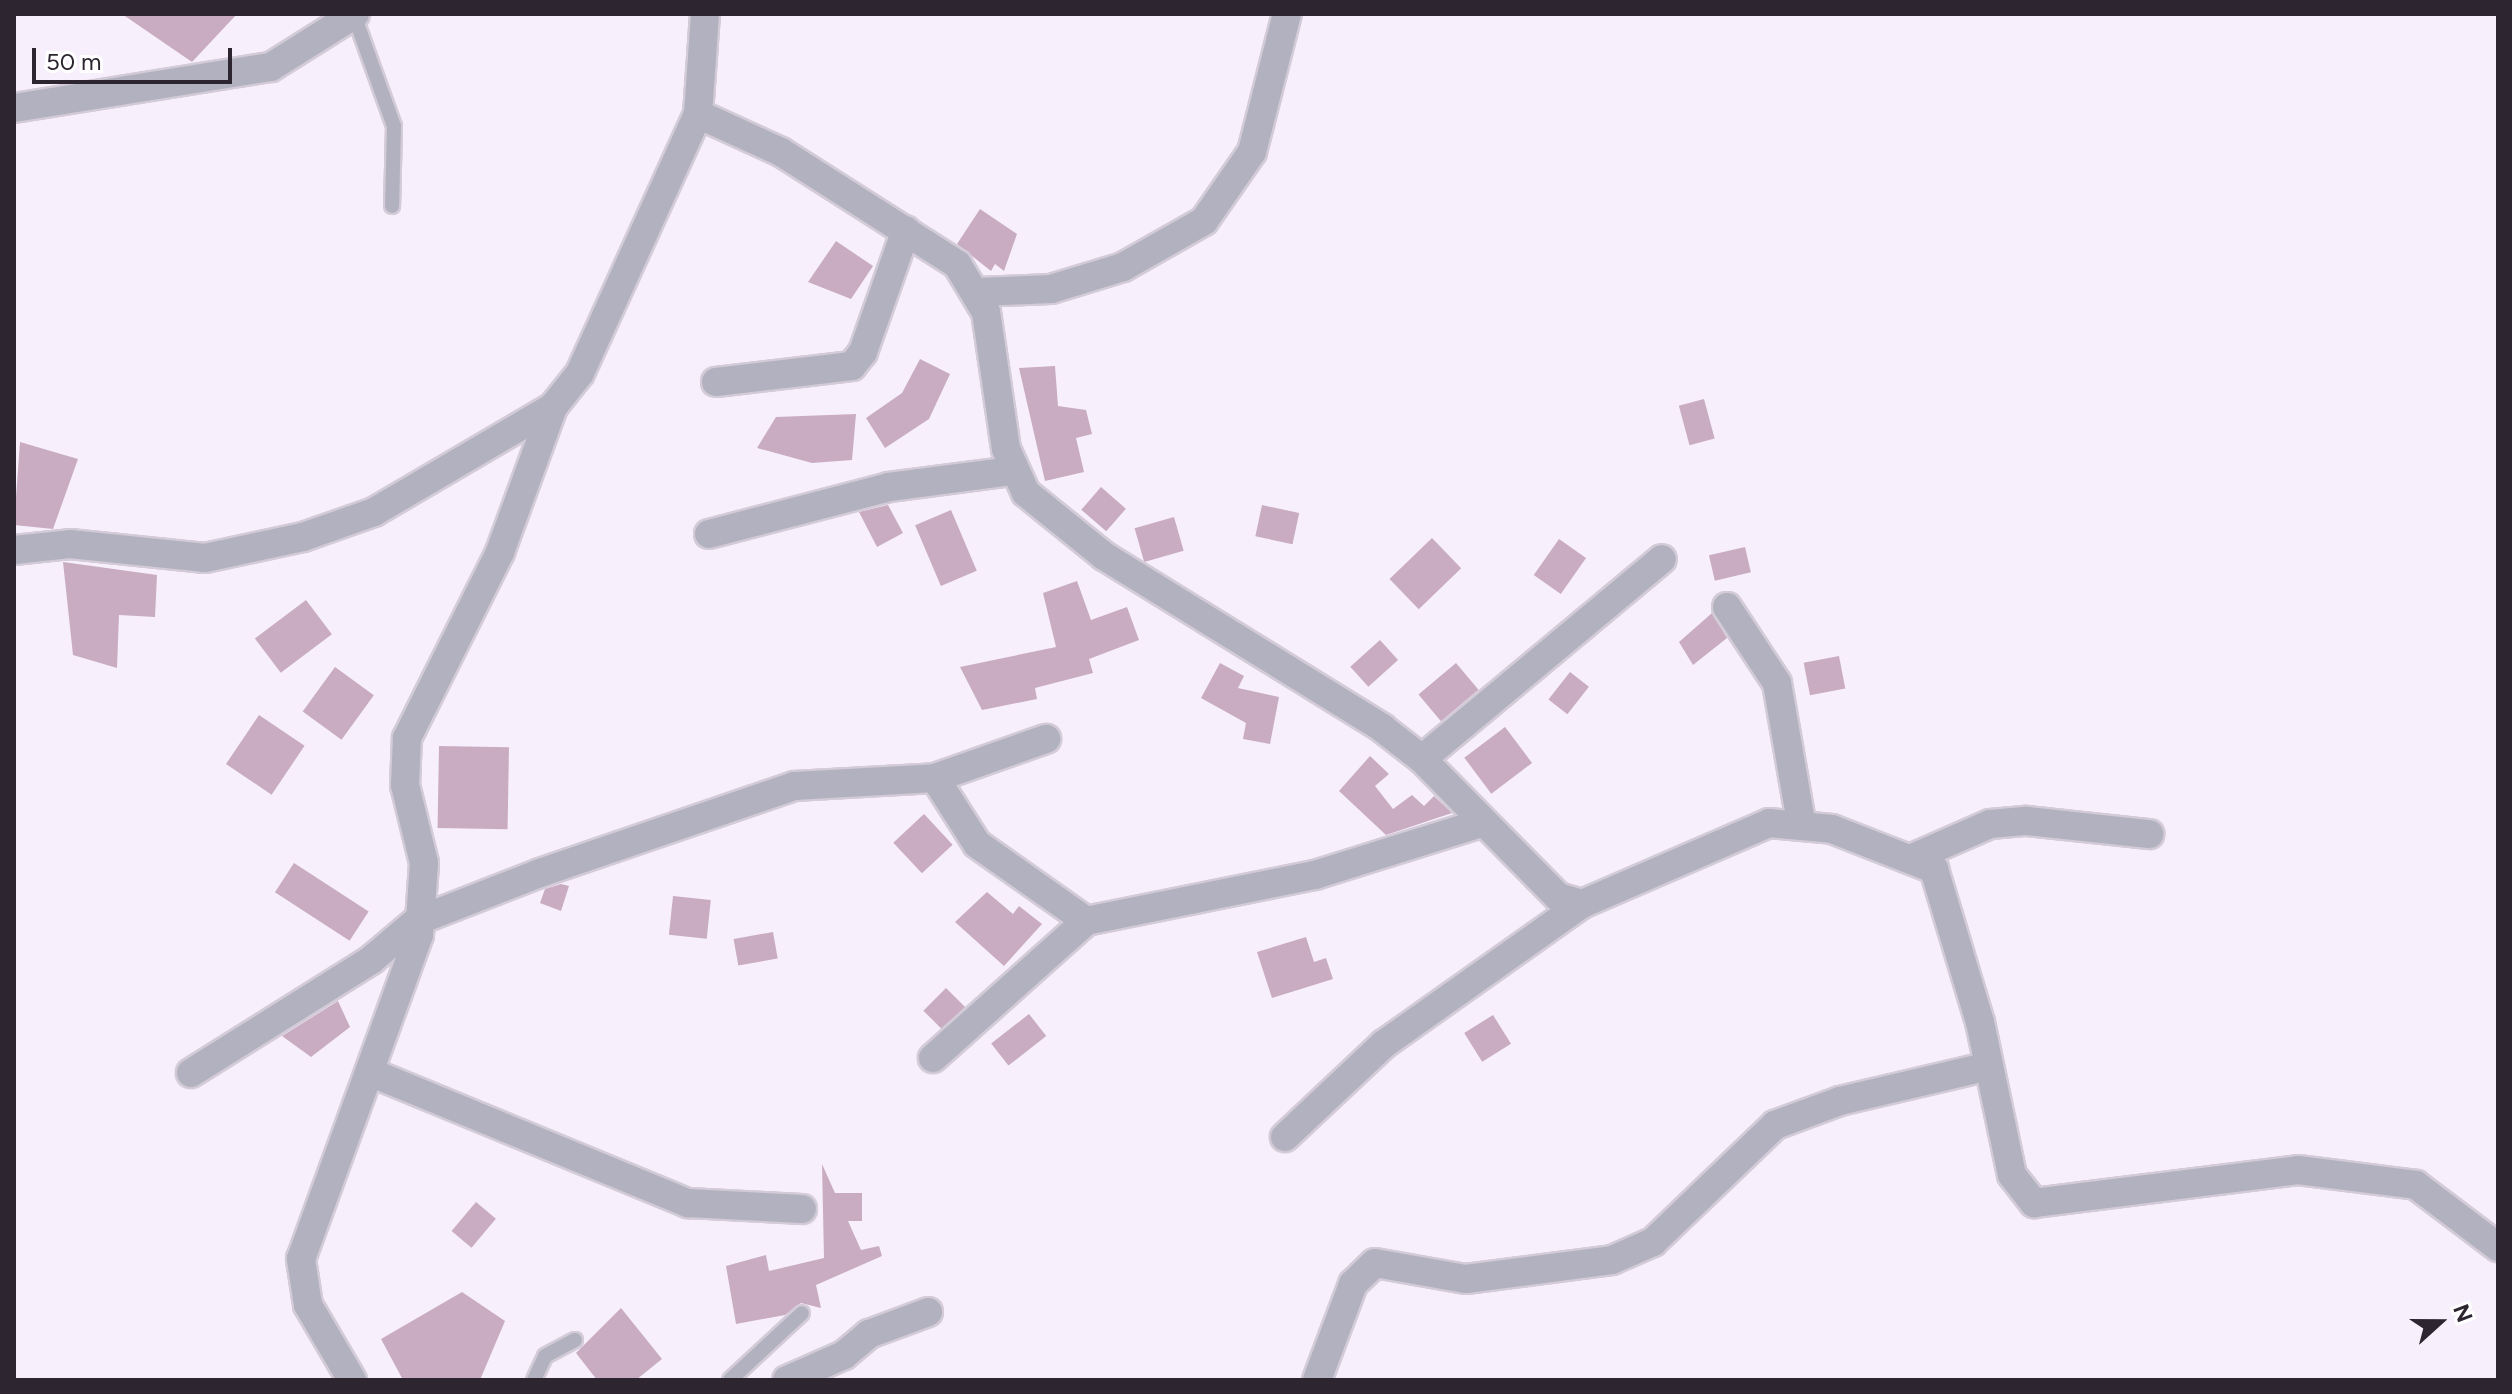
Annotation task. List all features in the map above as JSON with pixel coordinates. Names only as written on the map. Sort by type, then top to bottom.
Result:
[{"type":"street","points":[[352,1380],[308,1305],[301,1259],[372,1073],[417,921],[424,863],[405,785],[407,738],[500,552],[553,407],[580,373],[698,114],[705,14]]},
{"type":"street","points":[[979,292],[1051,289],[1123,267],[1204,221],[1252,152],[1287,14]]},
{"type":"street","points":[[14,108],[271,67],[354,15]]},
{"type":"street","points":[[698,114],[781,152],[957,264],[979,292],[1013,471],[1053,520],[1104,556],[1422,759],[1544,886],[1582,904]]},
{"type":"street","points":[[716,382],[852,366],[869,338],[906,230]]},
{"type":"street","points":[[14,550],[86,545],[205,558],[303,537],[374,512],[553,407]]},
{"type":"street","points":[[709,534],[889,487],[1013,471]]},
{"type":"street","points":[[1422,759],[1662,559]]},
{"type":"street","points":[[1727,607],[1777,683],[1801,822]]},
{"type":"street","points":[[191,1073],[371,960],[417,921],[692,817],[794,786],[935,778],[1046,739]]},
{"type":"street","points":[[935,778],[977,844],[1086,921]]},
{"type":"street","points":[[1910,859],[1990,824],[2027,821],[2149,834]]},
{"type":"street","points":[[1285,1137],[1384,1044],[1582,904],[1742,830],[1801,822],[1934,869],[1944,893],[1989,1066],[2012,1175],[2034,1203],[2298,1170],[2416,1185],[2498,1247]]},
{"type":"street","points":[[933,1058],[1086,921],[1315,875],[1481,823]]},
{"type":"street","points":[[1317,1380],[1353,1284],[1375,1263],[1466,1279],[1612,1260],[1653,1242],[1775,1125],[1840,1101],[1989,1066]]},
{"type":"street","points":[[372,1073],[688,1203],[802,1209]]},
{"type":"street","points":[[787,1380],[844,1355],[869,1334],[928,1312]]},
{"type":"lane","points":[[354,15],[394,126],[392,206]]},
{"type":"lane","points":[[730,1380],[802,1313]]},
{"type":"lane","points":[[534,1380],[545,1356],[575,1340]]},
{"type":"building","points":[[122,14],[237,14],[192,62]]},
{"type":"building","points":[[980,209],[1017,234],[1004,271],[995,264],[991,271],[957,244]]},
{"type":"building","points":[[836,241],[873,266],[851,299],[808,282]]},
{"type":"building","points":[[920,359],[950,374],[929,419],[885,448],[866,418],[902,393]]},
{"type":"building","points":[[1055,366],[1058,406],[1086,410],[1092,434],[1076,438],[1084,472],[1045,481],[1019,368]]},
{"type":"building","points":[[1704,399],[1715,439],[1689,445],[1679,406]]},
{"type":"building","points":[[856,414],[852,460],[812,463],[757,448],[776,417]]},
{"type":"building","points":[[20,442],[78,459],[53,529],[14,525]]},
{"type":"building","points":[[1101,487],[1126,509],[1106,531],[1081,510]]},
{"type":"building","points":[[888,505],[903,533],[877,547],[859,512]]},
{"type":"building","points":[[1262,505],[1299,513],[1293,544],[1255,536]]},
{"type":"building","points":[[951,510],[977,571],[941,586],[915,525]]},
{"type":"building","points":[[1174,517],[1184,551],[1144,562],[1135,528]]},
{"type":"building","points":[[1432,538],[1461,568],[1419,609],[1390,579]]},
{"type":"building","points":[[1559,539],[1586,558],[1561,594],[1534,575]]},
{"type":"building","points":[[1745,547],[1751,572],[1715,581],[1709,555]]},
{"type":"building","points":[[63,562],[157,575],[155,617],[119,615],[117,668],[73,655]]},
{"type":"building","points":[[1077,581],[1091,620],[1127,607],[1139,640],[1089,659],[1093,673],[1035,688],[1037,699],[982,710],[960,667],[1056,647],[1043,593]]},
{"type":"building","points":[[306,600],[332,634],[281,673],[255,639]]},
{"type":"building","points":[[1712,613],[1727,638],[1693,665],[1679,642]]},
{"type":"building","points":[[1380,640],[1398,660],[1368,687],[1350,667]]},
{"type":"building","points":[[1839,656],[1845,688],[1810,695],[1804,663]]},
{"type":"building","points":[[1220,663],[1244,676],[1238,688],[1279,697],[1270,744],[1243,739],[1246,723],[1201,698]]},
{"type":"building","points":[[1456,663],[1478,690],[1441,721],[1418,694]]},
{"type":"building","points":[[335,667],[374,695],[342,740],[303,711]]},
{"type":"building","points":[[1570,672],[1589,687],[1567,714],[1548,700]]},
{"type":"building","points":[[259,715],[305,746],[272,795],[226,764]]},
{"type":"building","points":[[1505,727],[1532,763],[1491,794],[1464,758]]},
{"type":"building","points":[[439,746],[509,747],[508,829],[438,828]]},
{"type":"building","points":[[1370,756],[1389,774],[1375,786],[1393,809],[1412,795],[1424,806],[1434,796],[1452,813],[1386,835],[1339,791]]},
{"type":"building","points":[[924,814],[953,845],[922,873],[893,843]]},
{"type":"building","points":[[294,863],[369,911],[350,941],[275,892]]},
{"type":"building","points":[[561,884],[569,886],[561,911],[540,903],[545,889]]},
{"type":"building","points":[[987,892],[1013,914],[1019,906],[1042,924],[1004,966],[955,922]]},
{"type":"building","points":[[673,896],[711,900],[707,939],[669,935]]},
{"type":"building","points":[[773,932],[778,959],[738,966],[734,939]]},
{"type":"building","points":[[1306,937],[1314,962],[1326,958],[1333,979],[1272,998],[1257,952]]},
{"type":"building","points":[[946,988],[965,1007],[942,1030],[923,1011]]},
{"type":"building","points":[[338,1001],[350,1027],[311,1057],[282,1036]]},
{"type":"building","points":[[1029,1014],[1046,1036],[1008,1066],[991,1044]]},
{"type":"building","points":[[1493,1015],[1511,1044],[1482,1062],[1464,1033]]},
{"type":"building","points":[[822,1164],[835,1193],[862,1193],[862,1221],[848,1221],[861,1250],[879,1246],[882,1256],[816,1285],[821,1308],[801,1303],[785,1315],[736,1324],[726,1266],[766,1255],[769,1271],[824,1258]]},
{"type":"building","points":[[476,1202],[496,1219],[471,1248],[452,1231]]},
{"type":"building","points":[[462,1292],[505,1321],[480,1380],[403,1380],[381,1339]]},
{"type":"building","points":[[621,1308],[662,1359],[636,1380],[597,1380],[576,1353]]}]
